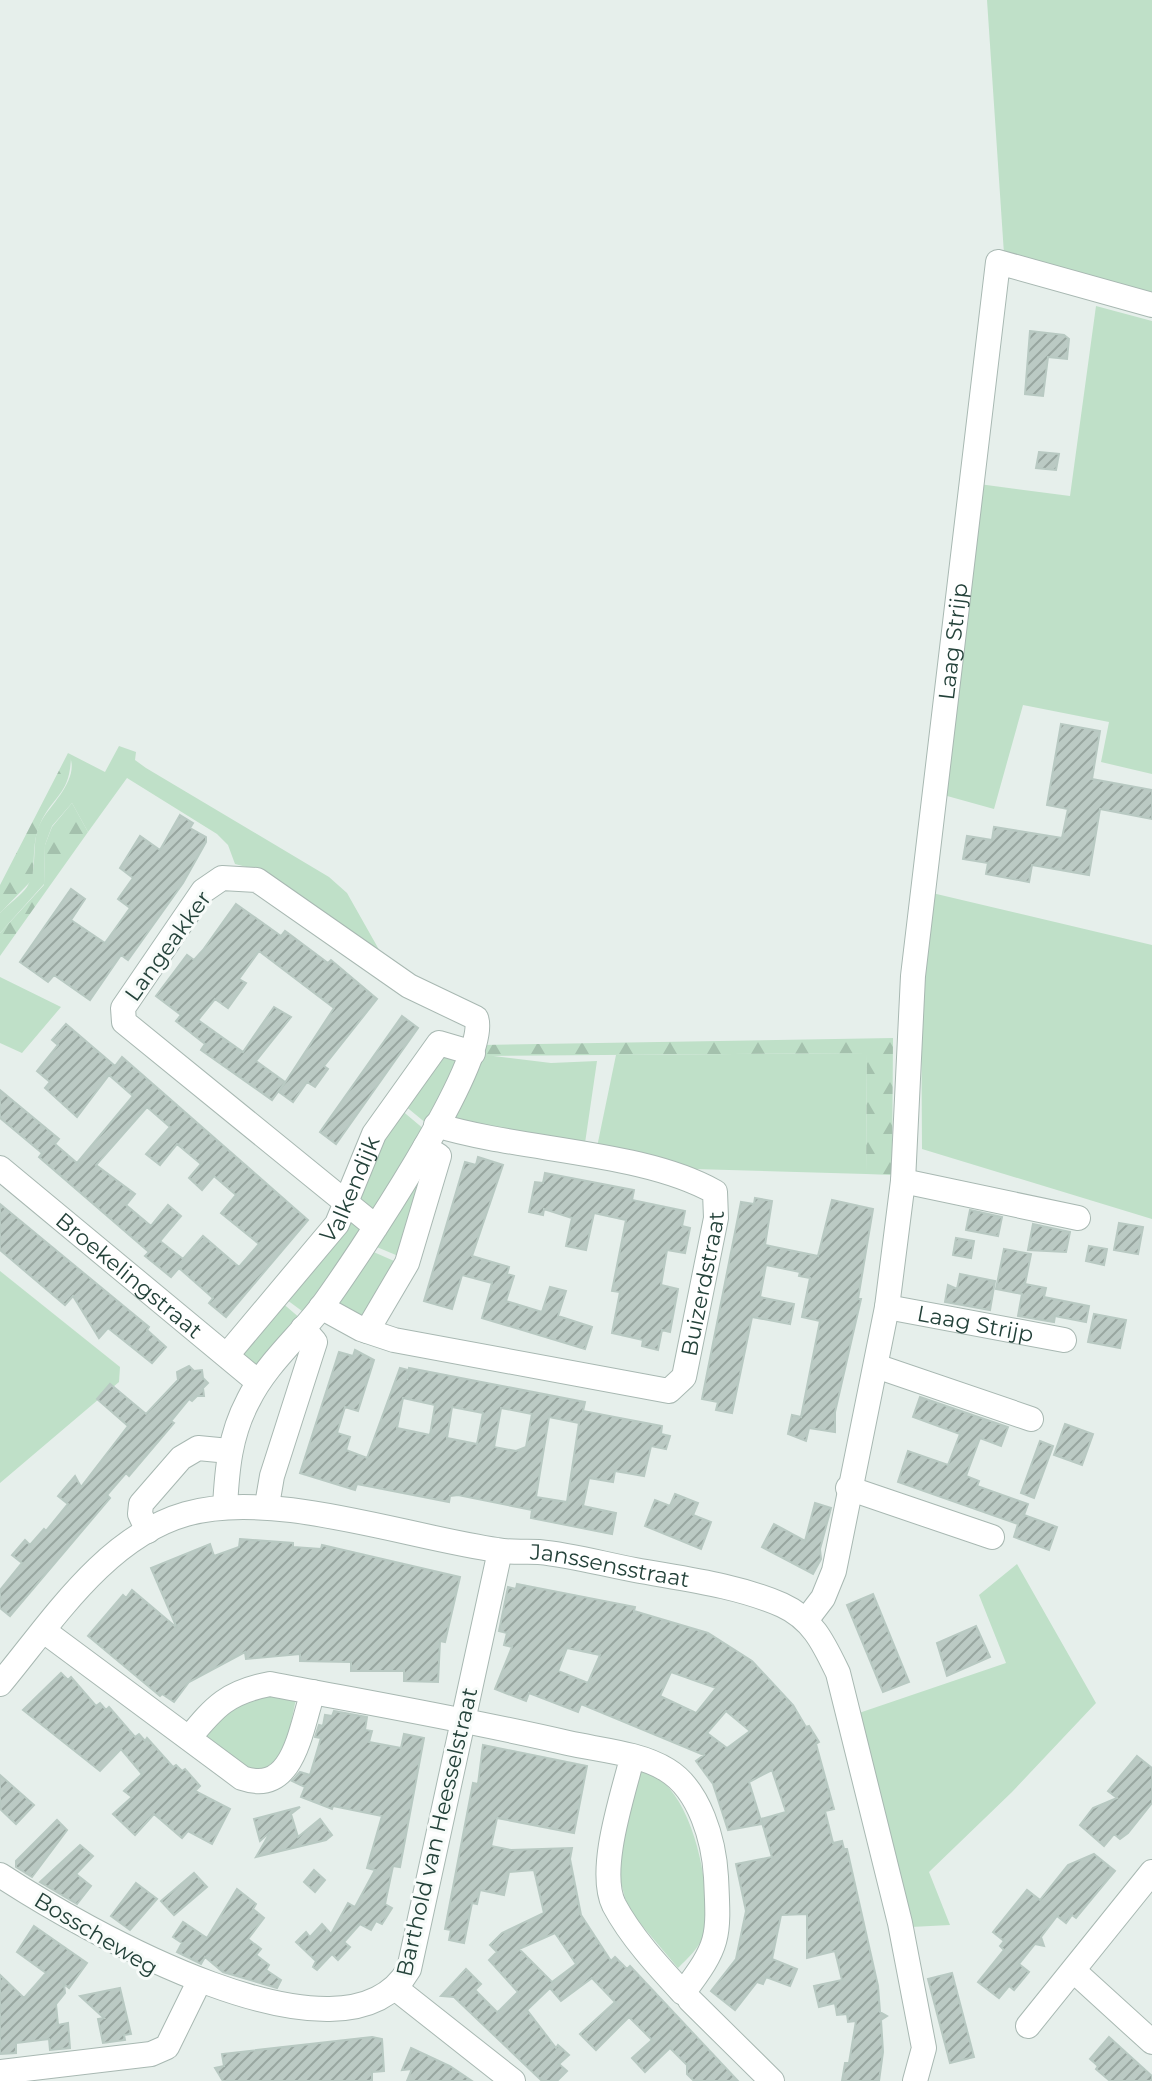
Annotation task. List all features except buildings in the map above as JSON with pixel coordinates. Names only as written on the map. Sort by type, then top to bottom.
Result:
[{"type":"street","name":"Laag Strijp","points":[[807,1619],[823,1598],[834,1571],[848,1488],[887,1307],[903,1181],[913,976],[998,262],[1152,305]]},
{"type":"street","name":"Langeakker","points":[[376,1227],[346,1206],[124,1022],[123,1008],[203,891],[232,876],[257,880],[409,986],[476,1018],[479,1026],[474,1052]]},
{"type":"street","name":"Valkendijk","points":[[225,1507],[229,1451],[239,1419],[258,1382],[321,1307],[376,1227],[431,1136],[474,1052],[439,1043],[374,1134],[337,1224],[227,1355]]},
{"type":"street","points":[[367,1331],[402,1274],[413,1246],[439,1156],[431,1136]]},
{"type":"street","name":"Buizerdstraat","points":[[321,1307],[367,1331],[394,1340],[669,1391],[684,1377],[716,1218],[715,1192],[702,1184],[642,1167],[474,1137],[431,1136]]},
{"type":"street","name":"Broekelingstraat","points":[[0,1168],[258,1382]]},
{"type":"street","points":[[903,1181],[1078,1218]]},
{"type":"street","name":"Laag Strijp","points":[[887,1307],[1064,1340]]},
{"type":"street","points":[[267,1505],[272,1476],[315,1342],[303,1328]]},
{"type":"street","points":[[876,1366],[1031,1419]]},
{"type":"street","points":[[148,1531],[140,1514],[141,1504],[181,1458],[200,1447],[229,1451]]},
{"type":"street","points":[[848,1488],[992,1537]]},
{"type":"street","name":"Janssensstraat","points":[[0,1684],[108,1560],[148,1531],[185,1514],[225,1507],[267,1505],[500,1551],[541,1552],[717,1585],[783,1605],[807,1619]]},
{"type":"street","name":"Barthold van Heesselstraat","points":[[195,1990],[215,2000],[308,2026],[359,2018],[384,2007],[399,1991],[409,1969],[500,1551]]},
{"type":"street","points":[[807,1619],[824,1643],[838,1673],[900,1923],[924,2048],[915,2081]]},
{"type":"street","points":[[44,1631],[242,1778],[256,1783],[275,1780],[286,1771],[313,1692]]},
{"type":"street","points":[[189,1738],[213,1708],[241,1689],[270,1684],[463,1719],[632,1758],[667,1770],[689,1790],[706,1828],[716,1869],[719,1933],[711,1956],[683,1993],[635,1935],[613,1903],[609,1886],[610,1855],[632,1758]]},
{"type":"street","points":[[1028,2026],[1152,1872]]},
{"type":"street","name":"Bosscheweg","points":[[0,1875],[132,1959],[195,1990]]},
{"type":"street","points":[[1074,1971],[1152,2042]]},
{"type":"street","points":[[0,2072],[151,2054],[167,2047],[195,1990]]},
{"type":"street","points":[[399,1991],[513,2081]]},
{"type":"street","points":[[690,2000],[772,2081]]},
{"type":"green space","points":[[987,0],[1152,0],[1152,300],[1004,254]]},
{"type":"green space","points":[[1096,306],[1152,321],[1152,774],[1101,762],[1109,722],[1023,705],[994,809],[940,794],[979,484],[1070,496]]},
{"type":"green space","points":[[119,746],[136,752],[135,760],[146,768],[329,877],[347,893],[382,955],[258,870],[235,864],[228,845],[217,834],[127,778],[88,832],[72,803],[52,826],[45,845],[44,884],[0,933],[0,913],[21,894],[31,879],[38,828],[69,780],[71,762],[68,753],[105,772]]},
{"type":"green space","points":[[68,753],[71,757],[68,779],[37,831],[32,880],[0,913],[0,885]]},
{"type":"green space","points":[[72,803],[88,832],[0,956],[0,933],[44,885],[45,845],[52,827]]},
{"type":"green space","points":[[928,892],[1152,945],[1152,1219],[922,1149],[921,973]]},
{"type":"green space","points":[[0,977],[61,1007],[22,1053],[0,1043]]},
{"type":"green space","points":[[893,1038],[892,1175],[866,1174],[867,1053],[476,1056],[481,1045]]},
{"type":"green space","points":[[442,1050],[461,1054],[427,1124],[404,1105]]},
{"type":"green space","points":[[867,1053],[866,1174],[694,1169],[597,1147],[616,1055]]},
{"type":"green space","points":[[477,1054],[551,1063],[597,1061],[584,1150],[455,1120],[452,1106]]},
{"type":"green space","points":[[400,1109],[425,1130],[375,1211],[362,1210],[365,1169]]},
{"type":"green space","points":[[428,1155],[403,1258],[372,1245]]},
{"type":"green space","points":[[350,1218],[361,1230],[306,1314],[283,1297]]},
{"type":"green space","points":[[369,1250],[401,1264],[364,1320],[340,1306],[339,1300]]},
{"type":"green space","points":[[0,1271],[120,1367],[119,1382],[0,1483]]},
{"type":"green space","points":[[280,1301],[301,1319],[258,1368],[238,1350]]},
{"type":"green space","points":[[1017,1564],[1096,1703],[1012,1792],[929,1872],[950,1925],[911,1927],[859,1713],[1006,1663],[979,1595]]},
{"type":"green space","points":[[250,1693],[296,1699],[283,1754],[276,1766],[266,1770],[240,1765],[195,1734]]},
{"type":"green space","points":[[636,1771],[655,1776],[671,1790],[693,1834],[700,1860],[705,1886],[704,1934],[695,1950],[678,1968],[628,1909],[616,1864]]}]
